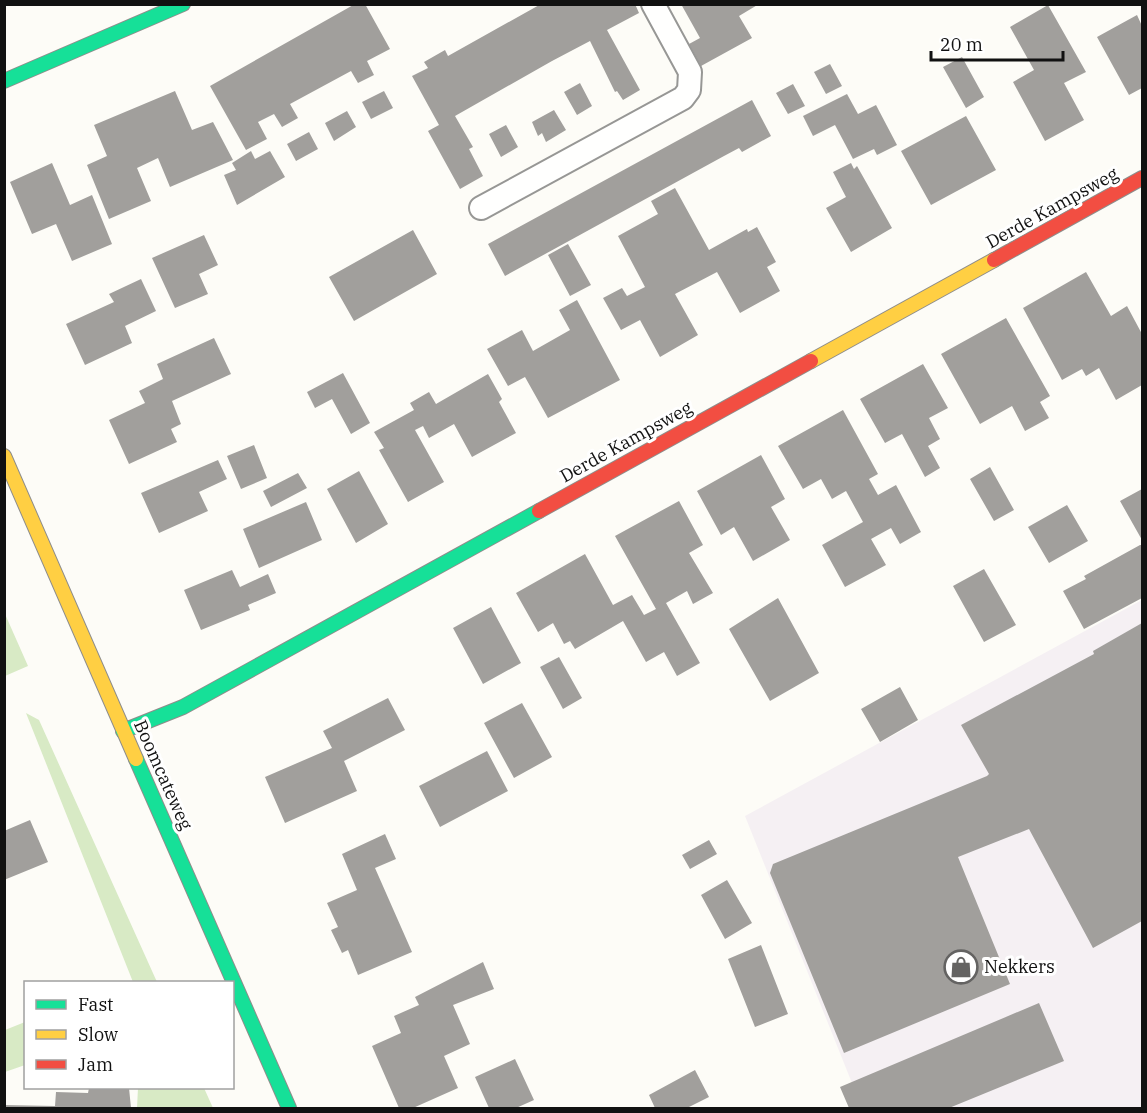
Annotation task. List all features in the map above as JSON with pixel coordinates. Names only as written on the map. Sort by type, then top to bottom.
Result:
[{"type":"street","points":[[4,81],[183,4]]},
{"type":"street","name":"Derde Kampsweg","points":[[123,731],[183,706],[1143,178]]},
{"type":"street","name":"Boomcateweg","points":[[4,456],[233,981]]},
{"type":"street","name":"Boomcateweg","points":[[234,983],[289,1108]]},
{"type":"lane","points":[[481,208],[683,98],[689,90],[690,72],[653,4]]},
{"type":"shaded area","points":[[1142,600],[1142,1108],[862,1108],[745,816]]},
{"type":"green space","points":[[5,614],[28,666],[4,676]]},
{"type":"green space","points":[[26,713],[39,720],[157,981],[133,981]]},
{"type":"green space","points":[[24,1022],[24,1065],[5,1072],[5,1030]]},
{"type":"green space","points":[[138,1089],[204,1089],[213,1108],[137,1108]]},
{"type":"building","points":[[355,4],[365,4],[390,49],[367,61],[374,75],[358,83],[351,71],[290,104],[298,118],[282,127],[274,114],[258,122],[267,139],[246,150],[210,86]]},
{"type":"building","points":[[541,4],[635,4],[639,13],[607,30],[640,90],[623,100],[617,91],[615,92],[590,41],[552,61],[455,116],[473,147],[469,149],[483,176],[460,189],[428,131],[439,125],[412,76],[428,68],[424,62],[445,50],[448,56]]},
{"type":"building","points":[[681,4],[759,4],[739,16],[752,38],[701,66],[689,44],[700,38]]},
{"type":"building","points":[[1048,5],[1086,72],[1064,83],[1084,120],[1045,141],[1013,82],[1034,70],[1010,27]]},
{"type":"building","points":[[1137,15],[1142,26],[1142,88],[1129,95],[1097,37]]},
{"type":"building","points":[[962,57],[984,97],[966,108],[943,67]]},
{"type":"building","points":[[830,64],[842,86],[826,94],[814,72]]},
{"type":"building","points":[[580,83],[592,106],[577,115],[564,92]]},
{"type":"building","points":[[793,84],[805,106],[788,114],[776,93]]},
{"type":"building","points":[[175,91],[192,130],[213,122],[233,160],[170,187],[158,158],[137,168],[151,201],[109,219],[87,165],[107,156],[94,125]]},
{"type":"building","points":[[384,91],[393,108],[371,119],[362,102]]},
{"type":"building","points":[[847,94],[858,114],[876,105],[897,145],[877,155],[874,149],[853,159],[835,125],[813,136],[803,116]]},
{"type":"building","points":[[752,100],[771,136],[742,152],[739,148],[505,276],[488,244]]},
{"type":"building","points":[[554,110],[566,130],[546,142],[542,133],[538,136],[532,122]]},
{"type":"building","points":[[347,111],[356,127],[334,141],[325,123]]},
{"type":"building","points":[[966,116],[996,170],[931,205],[901,151]]},
{"type":"building","points":[[506,125],[518,147],[501,157],[489,134]]},
{"type":"building","points":[[309,132],[318,149],[296,161],[287,144]]},
{"type":"building","points":[[251,151],[255,159],[270,151],[285,177],[237,205],[224,175],[236,170],[232,163]]},
{"type":"building","points":[[52,163],[70,205],[92,195],[112,244],[72,261],[56,224],[32,234],[10,182]]},
{"type":"building","points":[[851,163],[854,169],[857,166],[892,228],[851,252],[826,208],[846,197],[833,172]]},
{"type":"building","points":[[675,188],[709,250],[747,229],[748,232],[757,227],[776,262],[767,267],[780,291],[740,313],[717,272],[675,294],[698,335],[660,357],[640,320],[621,330],[603,298],[622,288],[627,296],[645,287],[618,236],[658,214],[651,201]]},
{"type":"building","points":[[413,230],[437,274],[354,321],[329,277]]},
{"type":"building","points":[[204,235],[218,265],[199,274],[208,294],[175,308],[152,258]]},
{"type":"building","points":[[568,244],[591,285],[570,296],[548,255]]},
{"type":"building","points":[[1086,272],[1111,316],[1127,306],[1142,334],[1142,385],[1116,400],[1099,368],[1086,376],[1082,369],[1062,380],[1023,308]]},
{"type":"building","points":[[141,279],[156,311],[125,326],[132,343],[85,365],[66,324],[114,302],[109,294]]},
{"type":"building","points":[[577,300],[620,380],[548,418],[525,377],[508,386],[487,349],[522,330],[533,351],[570,330],[559,310]]},
{"type":"building","points":[[1006,318],[1050,396],[1040,402],[1049,418],[1025,431],[1012,406],[980,424],[941,354]]},
{"type":"building","points":[[214,338],[231,374],[172,401],[181,424],[171,429],[177,442],[129,464],[109,420],[145,403],[139,391],[163,379],[157,364]]},
{"type":"building","points":[[923,364],[948,408],[929,418],[940,439],[928,446],[940,468],[925,477],[902,434],[885,443],[860,399]]},
{"type":"building","points":[[343,373],[370,423],[351,434],[332,399],[315,408],[307,392]]},
{"type":"building","points":[[488,374],[502,399],[499,402],[516,433],[472,457],[454,424],[429,438],[423,426],[415,430],[444,482],[408,502],[379,450],[384,448],[374,432],[414,410],[410,403],[429,392],[436,404]]},
{"type":"building","points":[[843,410],[878,474],[869,479],[878,495],[896,485],[921,532],[900,544],[891,528],[871,539],[886,565],[845,587],[822,545],[863,522],[846,491],[832,499],[821,479],[803,489],[778,446]]},
{"type":"building","points":[[254,445],[267,478],[241,489],[227,456]]},
{"type":"building","points":[[761,455],[785,499],[771,507],[790,540],[753,561],[734,527],[721,535],[697,491]]},
{"type":"building","points":[[218,460],[227,479],[199,492],[208,511],[159,533],[141,493]]},
{"type":"building","points":[[990,467],[1014,510],[994,521],[970,479]]},
{"type":"building","points":[[359,471],[388,524],[356,543],[327,489]]},
{"type":"building","points":[[298,473],[307,488],[271,507],[263,491]]},
{"type":"building","points":[[1142,489],[1142,540],[1120,501]]},
{"type":"building","points":[[679,501],[703,545],[689,553],[713,593],[693,604],[687,591],[666,603],[700,663],[677,676],[664,652],[646,662],[623,621],[575,649],[570,641],[564,644],[553,623],[538,632],[516,593],[585,554],[613,605],[632,595],[644,615],[656,609],[615,536]]},
{"type":"building","points":[[306,502],[322,540],[259,568],[243,529]]},
{"type":"building","points":[[1067,505],[1088,541],[1049,563],[1028,527]]},
{"type":"building","points":[[1142,545],[1142,598],[1084,629],[1063,591],[1086,579],[1084,576]]},
{"type":"building","points":[[984,569],[1016,625],[984,642],[953,586]]},
{"type":"building","points":[[232,570],[240,587],[268,574],[276,593],[248,605],[250,610],[201,630],[184,590]]},
{"type":"building","points":[[778,598],[819,673],[770,701],[729,629]]},
{"type":"building","points":[[491,607],[521,663],[483,684],[453,628]]},
{"type":"building","points":[[1142,623],[1142,921],[1093,948],[1029,829],[958,857],[1010,984],[844,1053],[770,873],[773,864],[987,776],[989,774],[961,725],[1094,654],[1093,651]]},
{"type":"building","points":[[559,657],[582,698],[563,709],[540,667]]},
{"type":"building","points":[[900,687],[918,720],[880,742],[861,709]]},
{"type":"building","points":[[388,698],[405,730],[344,761],[357,791],[285,823],[265,777],[332,748],[323,731]]},
{"type":"building","points":[[522,703],[552,757],[514,778],[484,723]]},
{"type":"building","points":[[487,751],[508,791],[440,827],[419,786]]},
{"type":"building","points":[[30,820],[48,862],[4,880],[4,831]]},
{"type":"building","points":[[385,834],[396,859],[375,868],[412,952],[358,975],[348,950],[342,953],[331,930],[338,927],[327,903],[357,890],[342,854]]},
{"type":"building","points":[[709,840],[717,854],[690,869],[682,855]]},
{"type":"building","points":[[727,880],[752,923],[725,939],[701,895]]},
{"type":"building","points":[[761,945],[788,1014],[755,1027],[728,959]]},
{"type":"building","points":[[483,962],[494,989],[453,1005],[470,1044],[444,1056],[458,1088],[413,1108],[399,1108],[372,1046],[401,1033],[394,1016],[419,1005],[415,997]]},
{"type":"building","points":[[1039,1003],[1064,1061],[949,1108],[849,1108],[840,1087]]},
{"type":"building","points":[[515,1059],[534,1100],[516,1108],[489,1108],[475,1077]]},
{"type":"building","points":[[695,1070],[709,1097],[687,1108],[655,1108],[649,1095]]},
{"type":"building","points":[[89,1089],[129,1089],[131,1108],[4,1108],[4,1105],[55,1106],[56,1092],[88,1093]]},
{"type":"traffic: fast","points":[[4,81],[183,4]]},
{"type":"traffic: fast","points":[[123,731],[183,707],[539,511]]},
{"type":"traffic: fast","points":[[136,759],[233,981]]},
{"type":"traffic: fast","points":[[234,983],[289,1108]]},
{"type":"traffic: slow","points":[[811,361],[994,260]]},
{"type":"traffic: slow","points":[[4,456],[136,759]]},
{"type":"traffic: jam","points":[[994,260],[1142,178]]},
{"type":"traffic: jam","points":[[539,511],[811,361]]},
{"type":"place","name":"Nekkers","points":[[961,967]]}]
